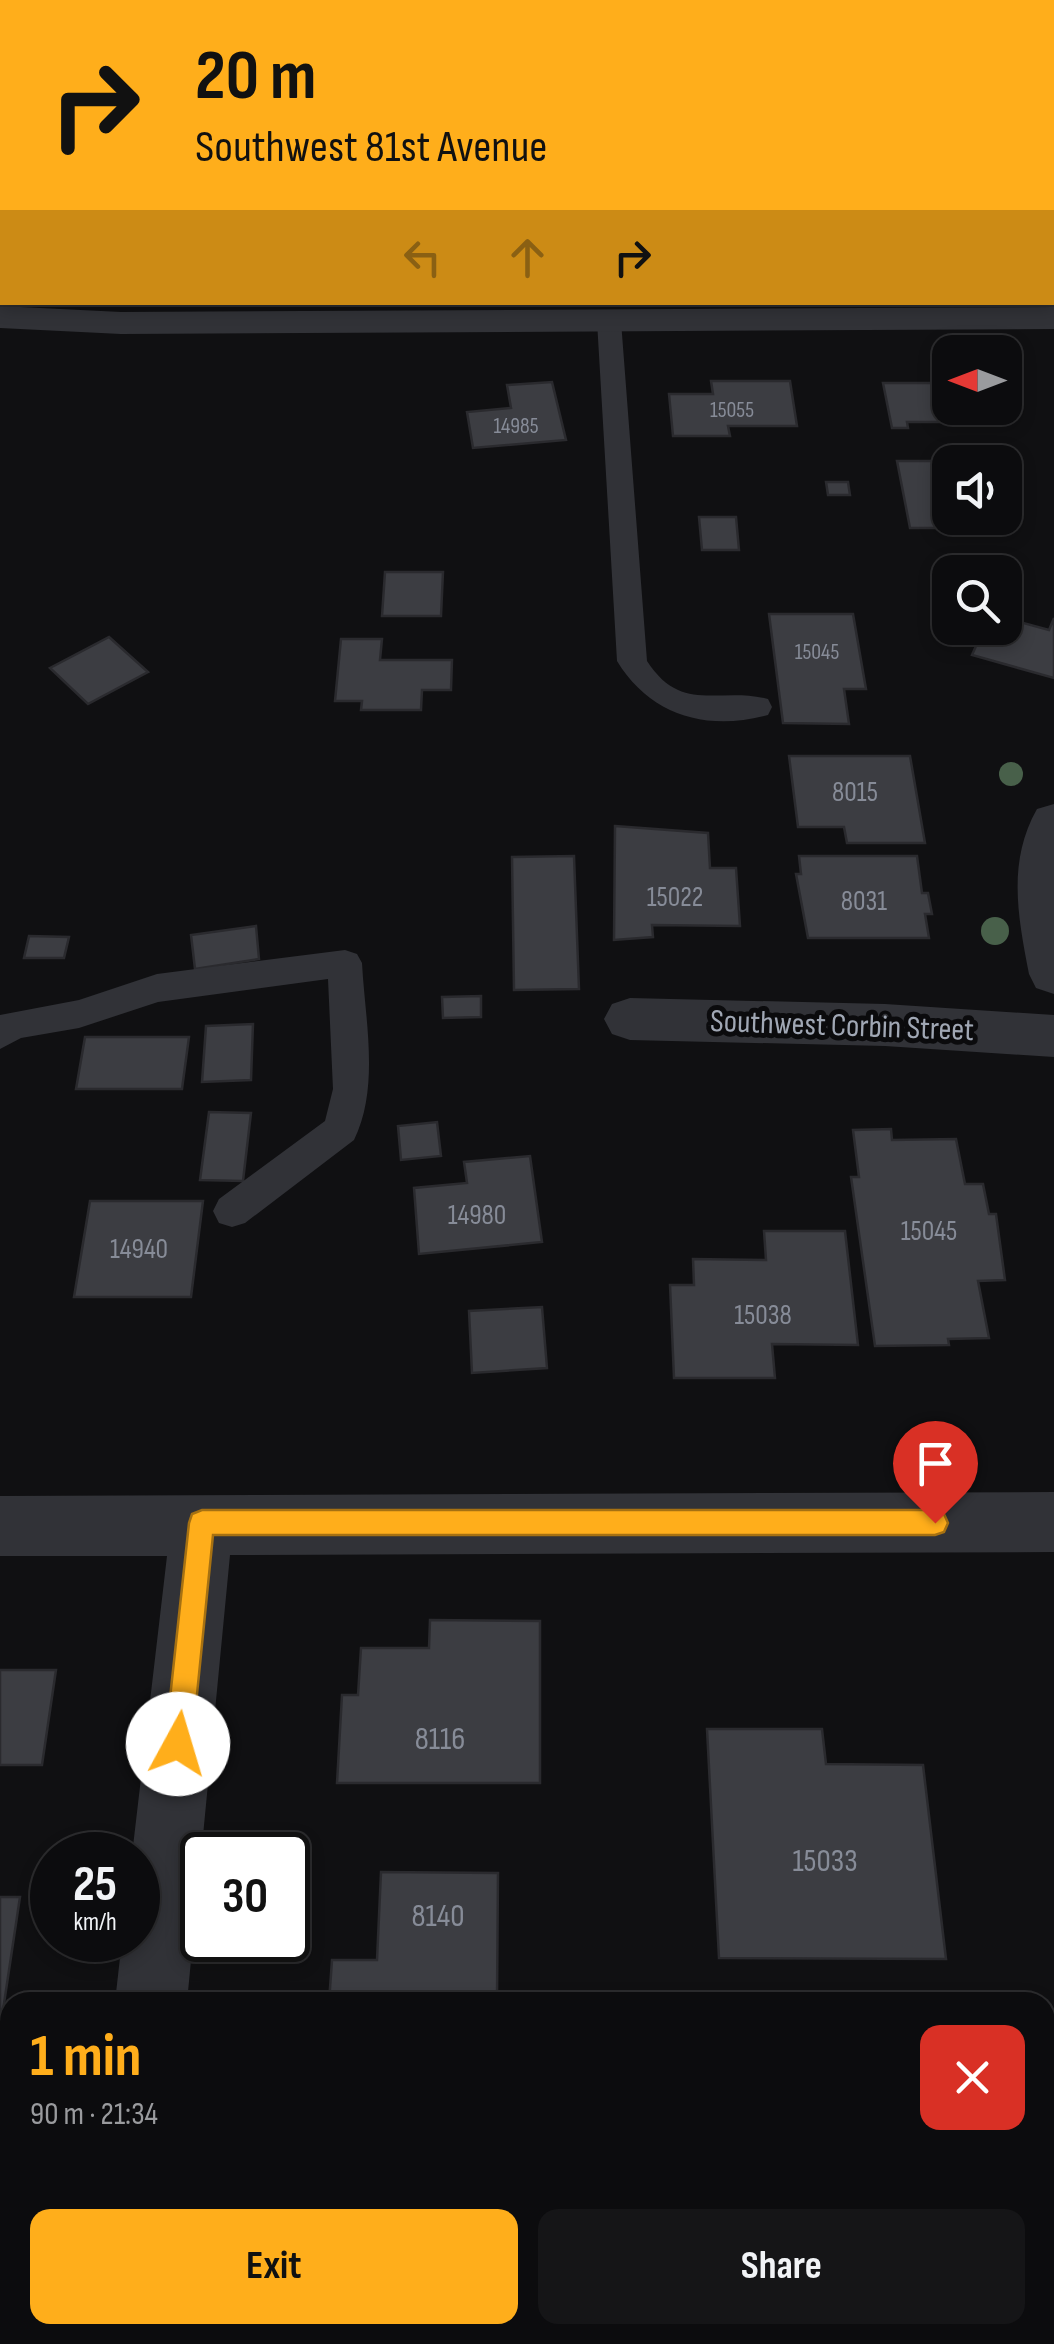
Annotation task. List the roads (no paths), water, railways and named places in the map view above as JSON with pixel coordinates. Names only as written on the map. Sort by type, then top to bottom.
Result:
[{"type":"street","points":[[0,317],[70,322],[354,312],[609,321],[1054,318]]},
{"type":"street","points":[[1054,822],[1042,854],[1054,974]]},
{"type":"street","name":"Southwest Corbin Street","points":[[630,1019],[885,1025],[1054,1036]]},
{"type":"street","points":[[0,1526],[1054,1522]]},
{"type":"street","points":[[152,1992],[202,1523]]},
{"type":"lane","points":[[609,321],[632,661],[653,692],[671,701],[714,709],[756,708]]},
{"type":"lane","points":[[0,1034],[12,1025],[79,1014],[157,988],[344,963],[351,1089],[340,1128],[232,1211]]}]
